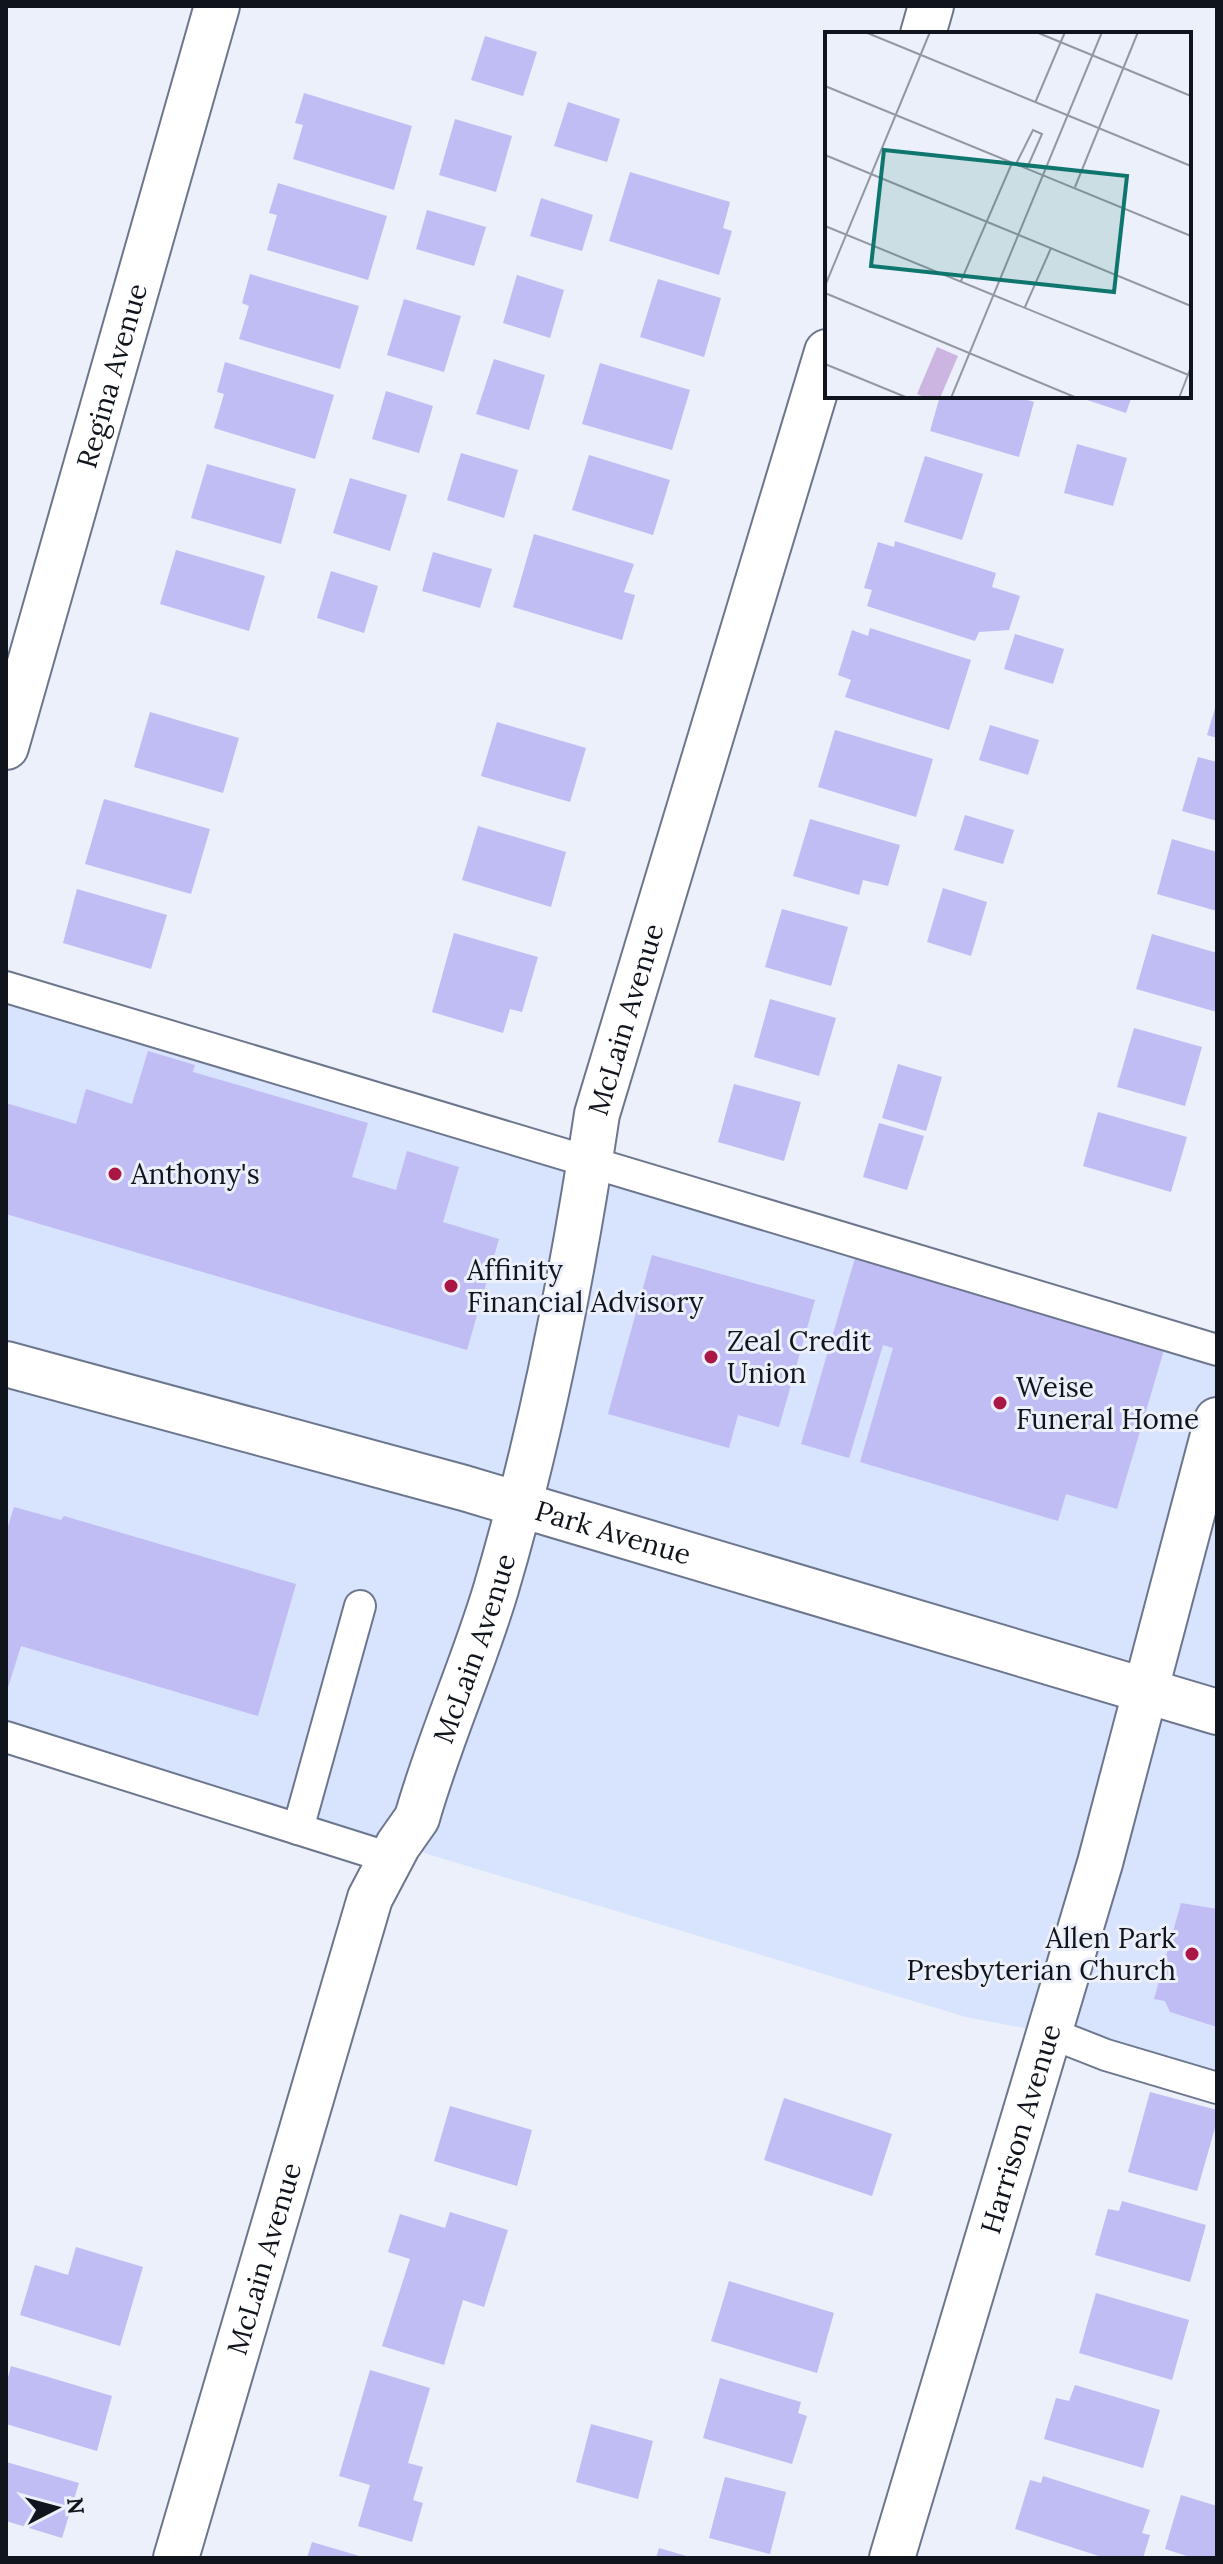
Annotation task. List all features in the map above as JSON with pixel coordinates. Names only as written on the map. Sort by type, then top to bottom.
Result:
[{"type":"street","name":"Regina Avenue","points":[[6,747],[217,6]]},
{"type":"street","points":[[924,32],[931,6]]},
{"type":"street","name":"McLain Avenue","points":[[176,2558],[370,1898],[390,1858],[417,1818],[496,1589],[538,1435],[597,1114],[825,359]]},
{"type":"street","name":"Park Avenue","points":[[6,1364],[433,1480],[1217,1712]]},
{"type":"street","name":"Harrison Avenue","points":[[892,2558],[1050,2033],[1147,1692],[1204,1526],[1217,1420]]},
{"type":"lane","points":[[6,987],[1217,1350]]},
{"type":"lane","points":[[298,1829],[360,1606]]},
{"type":"lane","points":[[6,1737],[390,1858]]},
{"type":"lane","points":[[1050,2033],[1106,2055],[1217,2088]]},
{"type":"shaded area","points":[[6,987],[1217,1350],[1217,2088],[1050,2033],[966,2017],[398,1845],[6,1731]]},
{"type":"building","points":[[485,36],[537,52],[523,96],[471,80]]},
{"type":"building","points":[[304,93],[412,126],[394,190],[293,159],[303,125],[295,123]]},
{"type":"building","points":[[568,102],[620,119],[607,162],[554,146]]},
{"type":"building","points":[[455,119],[512,136],[496,192],[439,175]]},
{"type":"building","points":[[630,172],[730,202],[723,228],[732,231],[719,275],[609,241]]},
{"type":"building","points":[[278,183],[387,216],[368,280],[267,250],[277,215],[269,213]]},
{"type":"building","points":[[541,198],[593,215],[582,251],[530,236]]},
{"type":"building","points":[[427,210],[486,227],[474,266],[416,249]]},
{"type":"building","points":[[250,274],[359,306],[340,369],[239,339],[249,306],[242,303]]},
{"type":"building","points":[[517,275],[564,290],[550,338],[503,323]]},
{"type":"building","points":[[658,279],[721,298],[704,357],[640,337]]},
{"type":"building","points":[[404,299],[461,316],[444,372],[387,355]]},
{"type":"building","points":[[494,359],[545,375],[529,430],[476,414]]},
{"type":"building","points":[[225,362],[334,395],[315,459],[214,428],[224,394],[217,392]]},
{"type":"building","points":[[600,363],[690,390],[672,450],[582,424]]},
{"type":"building","points":[[386,391],[433,406],[419,453],[372,439]]},
{"type":"building","points":[[939,398],[1020,398],[1034,402],[1019,457],[930,431]]},
{"type":"building","points":[[1081,398],[1131,398],[1126,413]]},
{"type":"building","points":[[1077,444],[1127,458],[1113,506],[1064,493]]},
{"type":"building","points":[[461,453],[518,470],[504,518],[447,500]]},
{"type":"building","points":[[589,455],[670,480],[653,535],[572,510]]},
{"type":"building","points":[[925,456],[983,474],[962,540],[904,522]]},
{"type":"building","points":[[207,464],[296,489],[281,544],[191,518]]},
{"type":"building","points":[[350,478],[407,495],[390,551],[333,533]]},
{"type":"building","points":[[534,534],[634,564],[624,592],[635,595],[622,640],[513,607]]},
{"type":"building","points":[[895,541],[996,573],[992,587],[1020,596],[1009,630],[979,632],[975,641],[867,606],[872,590],[864,588],[878,542],[894,547]]},
{"type":"building","points":[[176,550],[265,576],[249,631],[160,604]]},
{"type":"building","points":[[433,552],[492,569],[480,608],[422,591]]},
{"type":"building","points":[[331,571],[378,586],[364,633],[317,618]]},
{"type":"building","points":[[870,628],[971,660],[949,730],[845,697],[851,680],[838,675],[852,630],[868,636]]},
{"type":"building","points":[[1015,634],[1064,649],[1053,684],[1004,669]]},
{"type":"building","points":[[1217,705],[1217,738],[1207,735]]},
{"type":"building","points":[[150,712],[239,738],[223,793],[134,767]]},
{"type":"building","points":[[497,722],[586,748],[570,802],[481,776]]},
{"type":"building","points":[[990,725],[1039,740],[1028,775],[979,760]]},
{"type":"building","points":[[835,730],[933,759],[916,817],[818,787]]},
{"type":"building","points":[[1198,757],[1217,762],[1217,821],[1182,811]]},
{"type":"building","points":[[104,799],[210,829],[191,894],[85,864]]},
{"type":"building","points":[[965,815],[1014,830],[1003,864],[954,850]]},
{"type":"building","points":[[810,819],[900,845],[888,886],[863,880],[859,895],[793,876]]},
{"type":"building","points":[[478,826],[566,852],[551,907],[462,880]]},
{"type":"building","points":[[1172,839],[1217,852],[1217,911],[1157,894]]},
{"type":"building","points":[[943,888],[987,902],[971,956],[927,942]]},
{"type":"building","points":[[77,889],[167,915],[151,969],[63,943]]},
{"type":"building","points":[[782,909],[848,927],[831,986],[765,967]]},
{"type":"building","points":[[454,933],[538,957],[522,1012],[510,1009],[503,1033],[432,1012]]},
{"type":"building","points":[[1152,934],[1217,953],[1217,1012],[1136,989]]},
{"type":"building","points":[[770,999],[836,1018],[819,1076],[754,1057]]},
{"type":"building","points":[[1134,1028],[1202,1047],[1185,1106],[1117,1087]]},
{"type":"building","points":[[148,1051],[195,1065],[193,1072],[368,1123],[352,1177],[396,1190],[407,1151],[459,1167],[443,1222],[499,1239],[467,1350],[6,1214],[6,1103],[76,1124],[86,1089],[132,1104]]},
{"type":"building","points":[[898,1064],[942,1077],[926,1131],[882,1118]]},
{"type":"building","points":[[734,1084],[801,1102],[784,1161],[718,1142]]},
{"type":"building","points":[[1098,1112],[1187,1137],[1171,1192],[1083,1166]]},
{"type":"building","points":[[879,1123],[924,1136],[907,1190],[863,1177]]},
{"type":"building","name":"Zeal Credit Union","points":[[652,1255],[815,1300],[779,1427],[738,1415],[729,1448],[608,1414]]},
{"type":"building","points":[[855,1258],[1164,1350],[1117,1509],[1066,1494],[1058,1521],[860,1462],[893,1348],[883,1345],[849,1458],[801,1444]]},
{"type":"building","points":[[14,1507],[61,1520],[64,1516],[296,1584],[258,1716],[21,1646],[6,1694],[6,1533]]},
{"type":"building","name":"Allen Park Presbyterian Church","points":[[1181,1903],[1217,1909],[1217,2027],[1170,2012],[1165,2001],[1154,1999]]},
{"type":"building","points":[[1150,2092],[1217,2110],[1217,2121],[1197,2191],[1128,2172]]},
{"type":"building","points":[[784,2098],[892,2134],[872,2196],[764,2160]]},
{"type":"building","points":[[450,2106],[532,2130],[517,2186],[434,2161]]},
{"type":"building","points":[[1122,2201],[1206,2225],[1190,2282],[1095,2255],[1108,2209],[1119,2211]]},
{"type":"building","points":[[450,2212],[508,2230],[484,2307],[463,2300],[444,2365],[382,2346],[410,2259],[388,2252],[400,2214],[445,2228]]},
{"type":"building","points":[[76,2247],[143,2267],[120,2346],[20,2315],[35,2265],[68,2275]]},
{"type":"building","points":[[729,2281],[834,2313],[817,2373],[711,2341]]},
{"type":"building","points":[[1096,2293],[1189,2320],[1172,2380],[1079,2353]]},
{"type":"building","points":[[11,2366],[112,2396],[97,2451],[6,2424],[6,2385]]},
{"type":"building","points":[[370,2370],[430,2388],[408,2463],[423,2467],[413,2500],[423,2503],[412,2542],[358,2526],[370,2485],[339,2476]]},
{"type":"building","points":[[720,2378],[801,2402],[798,2413],[807,2416],[792,2464],[703,2438]]},
{"type":"building","points":[[1075,2385],[1160,2410],[1143,2468],[1044,2439],[1056,2398],[1069,2401]]},
{"type":"building","points":[[591,2424],[653,2441],[638,2499],[576,2482]]},
{"type":"building","points":[[6,2462],[79,2483],[62,2538],[6,2521]]},
{"type":"building","points":[[1043,2476],[1150,2510],[1142,2533],[1150,2535],[1143,2558],[1105,2558],[1015,2529],[1030,2480],[1041,2483]]},
{"type":"building","points":[[725,2477],[786,2492],[770,2554],[709,2538]]},
{"type":"building","points":[[1181,2495],[1217,2506],[1217,2558],[1193,2558],[1165,2549]]},
{"type":"building","points":[[312,2542],[363,2557],[363,2558],[307,2558]]},
{"type":"building","points":[[659,2548],[690,2557],[690,2558],[656,2558]]},
{"type":"place","name":"Anthony's","points":[[115,1174]]},
{"type":"place","name":"Affinity Financial Advisory","points":[[451,1286]]},
{"type":"place","name":"Zeal Credit Union","points":[[711,1357]]},
{"type":"place","name":"Weise Funeral Home","points":[[1000,1403]]},
{"type":"place","name":"Allen Park Presbyterian Church","points":[[1192,1954]]}]
